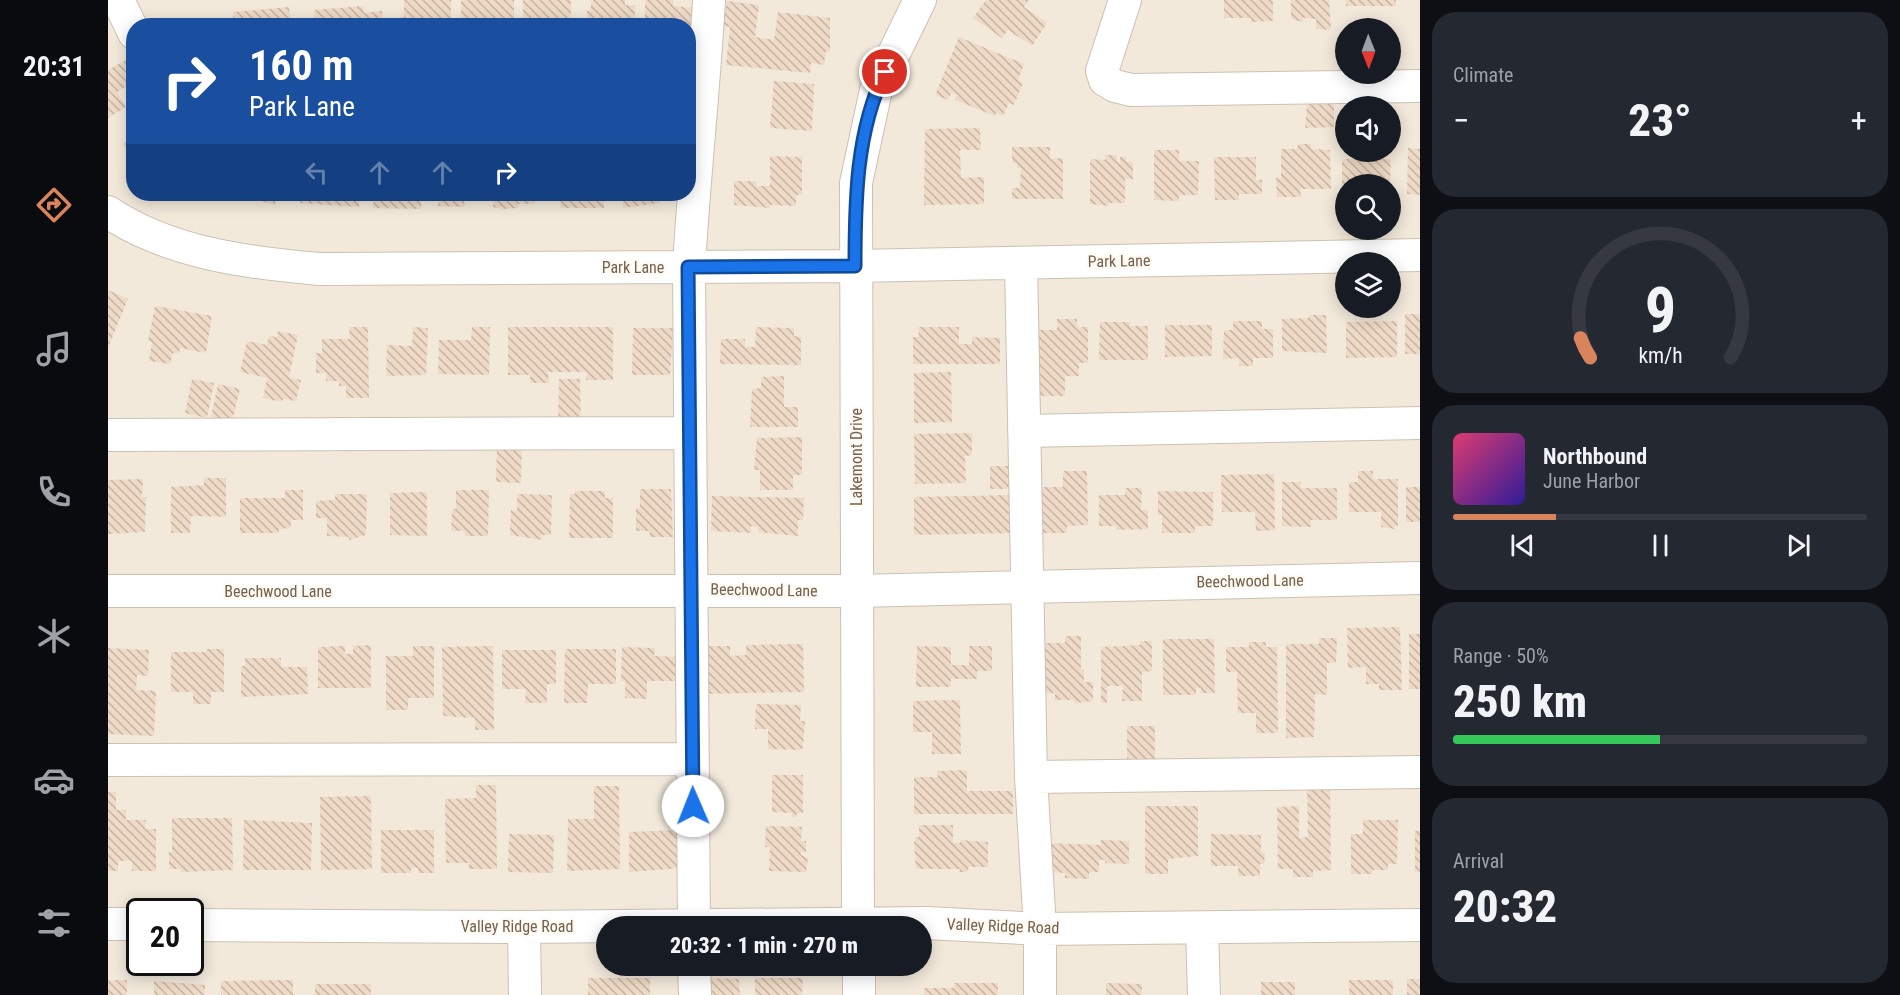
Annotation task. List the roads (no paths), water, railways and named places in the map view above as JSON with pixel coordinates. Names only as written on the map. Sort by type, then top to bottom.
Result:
[{"type":"street","points":[[108,2],[112,0]]},
{"type":"street","points":[[118,0],[127,18]]},
{"type":"street","points":[[696,100],[708,0]]},
{"type":"street","name":"Lakemont Drive","points":[[858,916],[856,183],[876,90],[920,0]]},
{"type":"street","points":[[1125,0],[1102,71],[1105,80],[1115,87],[1165,91],[1420,86]]},
{"type":"street","points":[[692,201],[688,267],[694,916]]},
{"type":"street","name":"Park Lane","points":[[108,212],[123,222],[187,248],[258,264],[320,269],[855,266],[1420,255]]},
{"type":"street","points":[[1021,263],[1031,777],[1040,929],[1040,995]]},
{"type":"street","points":[[1024,431],[1420,423]]},
{"type":"street","points":[[108,435],[689,433]]},
{"type":"street","name":"Beechwood Lane","points":[[108,591],[690,589],[856,591],[1027,585],[1420,579]]},
{"type":"street","points":[[108,760],[692,759]]},
{"type":"street","points":[[1031,777],[1420,772]]},
{"type":"street","name":"Valley Ridge Road","points":[[932,923],[1040,929],[1420,925]]},
{"type":"street","points":[[108,924],[126,924]]},
{"type":"street","name":"Valley Ridge Road","points":[[204,925],[596,927]]},
{"type":"street","points":[[524,927],[525,995]]},
{"type":"street","points":[[1203,928],[1204,995]]},
{"type":"street","points":[[694,976],[695,995]]},
{"type":"street","points":[[859,976],[859,995]]}]
